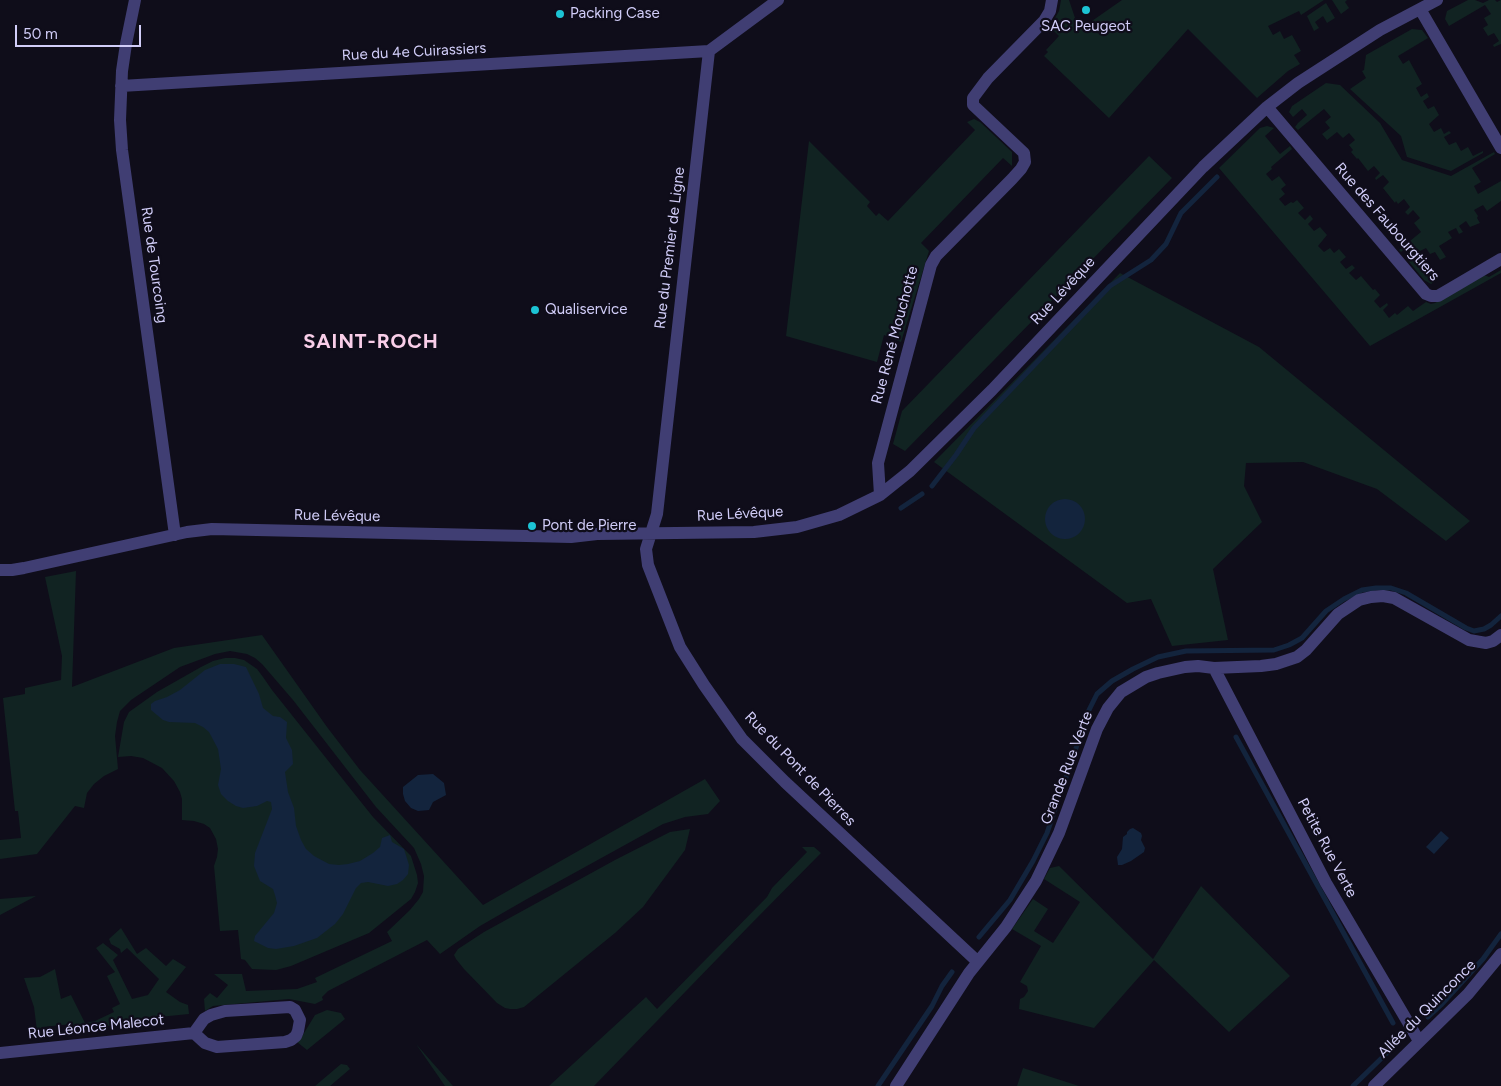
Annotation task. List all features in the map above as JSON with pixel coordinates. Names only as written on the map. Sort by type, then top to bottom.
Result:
[{"type":"street","name":"Rue de Tourcoing","points":[[135,0],[124,56],[120,120],[124,168],[175,535]]},
{"type":"street","points":[[709,51],[778,0]]},
{"type":"street","name":"Rue René Mouchotte","points":[[880,495],[878,463],[931,265],[936,256],[1021,169],[1025,162],[1024,153],[974,105],[973,98],[988,78],[1044,21],[1050,11],[1052,0]]},
{"type":"street","name":"Rue Lévêque","points":[[0,570],[24,568],[175,535],[220,529],[565,537],[596,534],[754,532],[797,527],[839,514],[880,495],[910,471],[992,390],[1203,167],[1268,107],[1303,80],[1385,27],[1437,0]]},
{"type":"street","points":[[1420,9],[1499,141]]},
{"type":"street","name":"Rue du 4e Cuirassiers","points":[[121,86],[709,51]]},
{"type":"street","name":"Rue du Premier de Ligne","points":[[651,534],[656,514],[709,51]]},
{"type":"street","name":"Rue des Faubourgtiers","points":[[1268,107],[1426,294],[1438,296],[1501,259]]},
{"type":"street","name":"Rue du Pont de Pierres","points":[[651,534],[646,548],[648,565],[680,647],[704,685],[742,738],[785,782],[978,962]]},
{"type":"street","name":"Grande Rue Verte","points":[[896,1086],[978,962],[1006,927],[1036,882],[1059,833],[1102,717],[1121,692],[1134,683],[1158,673],[1185,667],[1214,668],[1276,664],[1298,656],[1306,650],[1338,614],[1359,600],[1371,597],[1383,596],[1394,598],[1469,640],[1486,643],[1493,641],[1501,635]]},
{"type":"street","name":"Petite Rue Verte","points":[[1214,668],[1326,883],[1419,1041]]},
{"type":"street","name":"Allée du Quinconce","points":[[1374,1086],[1468,994],[1501,954]]},
{"type":"street","points":[[290,1007],[295,1010],[300,1020],[296,1036],[286,1042],[217,1047],[205,1043],[194,1033],[204,1020],[211,1015],[225,1011],[290,1007]]},
{"type":"street","name":"Rue Léonce Malecot","points":[[0,1053],[194,1033]]},
{"type":"shaded area","points":[[1061,0],[1069,0],[1079,30],[1122,0],[1324,0],[1301,15],[1299,11],[1268,26],[1273,35],[1280,31],[1284,39],[1292,35],[1301,51],[1294,55],[1300,64],[1288,71],[1257,98],[1188,29],[1109,118],[1044,56],[1048,52],[1046,50],[1059,36],[1050,27],[1059,11]]},
{"type":"shaded area","points":[[1332,0],[1347,0],[1345,2],[1349,8],[1341,14]]},
{"type":"shaded area","points":[[1468,0],[1483,3],[1489,0],[1497,2],[1501,0],[1501,44],[1494,47],[1493,45],[1499,41],[1494,33],[1488,36],[1483,28],[1488,25],[1484,18],[1491,14],[1485,5],[1449,26],[1445,19],[1447,11]]},
{"type":"shaded area","points":[[1326,3],[1335,18],[1327,23],[1323,16],[1315,22],[1319,28],[1314,31],[1307,16]]},
{"type":"shaded area","points":[[1412,29],[1422,30],[1428,38],[1398,56],[1403,64],[1409,60],[1422,84],[1416,88],[1421,97],[1427,93],[1429,97],[1423,101],[1428,109],[1434,106],[1439,115],[1429,124],[1434,132],[1441,128],[1444,134],[1449,131],[1451,133],[1444,137],[1449,145],[1456,142],[1461,151],[1468,147],[1473,156],[1483,151],[1483,153],[1451,171],[1407,157],[1401,136],[1350,89],[1366,78],[1362,71],[1364,70],[1366,55]]},
{"type":"shaded area","points":[[1326,83],[1340,85],[1380,123],[1402,160],[1451,176],[1494,152],[1495,154],[1472,168],[1481,182],[1474,186],[1478,194],[1501,181],[1501,201],[1487,211],[1483,205],[1474,210],[1480,223],[1470,227],[1466,221],[1459,226],[1463,232],[1459,234],[1456,228],[1448,232],[1452,238],[1439,246],[1446,257],[1440,260],[1435,252],[1430,254],[1426,248],[1412,255],[1434,282],[1431,284],[1424,280],[1406,258],[1415,250],[1410,244],[1401,252],[1399,250],[1421,232],[1414,223],[1420,218],[1413,210],[1408,215],[1405,212],[1410,207],[1404,199],[1398,204],[1396,201],[1395,203],[1383,188],[1389,182],[1383,175],[1376,180],[1375,178],[1380,173],[1374,166],[1368,171],[1351,152],[1353,150],[1349,145],[1355,140],[1349,133],[1343,138],[1337,132],[1327,140],[1322,134],[1330,128],[1325,122],[1331,117],[1324,109],[1298,130],[1295,127],[1307,115],[1302,109],[1293,117],[1289,112],[1292,106]]},
{"type":"shaded area","points":[[974,119],[980,122],[1012,152],[1012,166],[1003,158],[921,243],[929,251],[901,342],[884,335],[877,362],[786,336],[809,141],[870,202],[867,206],[876,216],[879,213],[888,221],[975,130],[967,122]]},
{"type":"shaded area","points":[[1267,126],[1274,128],[1265,136],[1280,154],[1290,146],[1292,149],[1271,167],[1272,169],[1266,174],[1272,181],[1279,176],[1286,185],[1281,189],[1285,194],[1279,199],[1285,206],[1297,200],[1304,208],[1298,213],[1305,220],[1310,215],[1313,219],[1308,224],[1314,231],[1320,227],[1327,235],[1318,246],[1324,252],[1330,248],[1334,253],[1339,249],[1346,257],[1340,262],[1346,269],[1352,265],[1355,268],[1349,273],[1356,280],[1361,276],[1380,295],[1374,301],[1380,308],[1387,303],[1388,305],[1383,310],[1389,318],[1395,313],[1397,315],[1408,306],[1413,311],[1426,302],[1435,303],[1484,275],[1489,277],[1501,270],[1501,273],[1370,346],[1219,168],[1260,128]]},
{"type":"shaded area","points":[[1149,156],[1172,178],[905,451],[893,444],[902,411]]},
{"type":"shaded area","points":[[1120,273],[1259,347],[1470,521],[1446,541],[1377,489],[1303,462],[1246,463],[1244,486],[1262,522],[1213,569],[1228,640],[1172,646],[1151,599],[1127,603],[934,462]]},
{"type":"shaded area","points":[[76,571],[72,687],[174,648],[262,635],[360,770],[483,905],[705,779],[720,801],[708,814],[685,817],[663,824],[480,926],[440,954],[427,940],[328,991],[322,997],[323,1000],[315,1004],[289,999],[213,1006],[205,1011],[204,999],[210,993],[217,998],[228,985],[214,974],[242,974],[246,991],[297,989],[317,982],[315,978],[392,941],[387,932],[410,910],[423,892],[424,876],[421,864],[414,848],[376,807],[293,700],[262,664],[247,654],[230,651],[215,654],[180,667],[131,700],[120,711],[117,722],[115,736],[118,769],[94,784],[87,793],[84,808],[75,806],[37,854],[0,859],[0,840],[21,838],[18,811],[15,811],[3,698],[25,694],[25,688],[61,680],[62,656],[45,577]]},
{"type":"shaded area","points":[[225,658],[244,660],[257,669],[373,817],[411,856],[417,875],[418,883],[411,899],[369,933],[291,966],[276,970],[252,969],[245,960],[241,959],[238,930],[220,931],[214,866],[218,849],[216,839],[210,828],[194,821],[182,820],[180,792],[174,781],[162,768],[143,758],[131,756],[118,757],[124,722],[129,712],[157,692],[201,667]]},
{"type":"shaded area","points":[[690,829],[685,850],[643,907],[615,933],[524,1007],[510,1009],[497,1003],[456,959],[454,955],[458,949],[484,932],[670,832]]},
{"type":"shaded area","points":[[802,847],[814,847],[821,853],[594,1086],[549,1086],[646,997],[657,1009],[767,897],[772,888],[807,852]]},
{"type":"shaded area","points":[[1059,866],[1153,959],[1201,886],[1290,976],[1229,1032],[1154,960],[1094,1028],[1019,1009],[1020,999],[1028,991],[1027,986],[1020,982],[1041,946],[1012,929],[1033,899],[1048,909],[1034,931],[1053,943],[1080,902],[1044,879],[1050,868]]},
{"type":"shaded area","points":[[36,896],[0,915],[0,899]]},
{"type":"shaded area","points":[[121,928],[137,954],[146,948],[166,966],[173,959],[186,967],[166,992],[188,1005],[189,1014],[129,1020],[126,1024],[74,1030],[73,1024],[42,1027],[37,1031],[34,1007],[24,978],[40,977],[55,969],[61,999],[71,995],[85,1023],[95,1021],[114,1012],[112,1008],[120,1004],[107,976],[115,972],[96,948],[103,943],[118,955],[113,960],[132,999],[148,995],[159,979],[127,948],[121,953],[120,949],[111,944],[109,939]]},
{"type":"shaded area","points":[[327,1010],[341,1013],[345,1019],[307,1050],[297,1042],[315,1015]]},
{"type":"shaded area","points":[[416,1044],[453,1086],[445,1086]]},
{"type":"shaded area","points":[[341,1064],[347,1065],[350,1069],[330,1086],[315,1086]]},
{"type":"shaded area","points":[[1023,1068],[1079,1086],[1017,1086]]},
{"type":"water","points":[[1065,499],[1079,505],[1085,519],[1079,533],[1065,539],[1051,533],[1045,519],[1051,505]]},
{"type":"water","points":[[220,664],[234,664],[246,667],[259,694],[263,708],[273,716],[280,717],[287,722],[286,738],[292,750],[293,764],[285,772],[288,792],[294,808],[296,826],[306,849],[329,864],[348,864],[360,861],[373,853],[380,847],[382,838],[390,835],[392,842],[404,849],[409,865],[408,874],[397,884],[388,886],[368,882],[361,883],[356,888],[343,914],[335,924],[317,938],[294,946],[276,949],[268,948],[254,941],[255,936],[274,913],[277,903],[273,889],[260,881],[254,866],[255,853],[272,809],[271,802],[267,801],[257,806],[243,808],[228,801],[221,794],[218,785],[221,769],[218,749],[209,732],[195,723],[163,720],[151,710],[151,704],[155,701],[180,690],[205,670]]},
{"type":"water","points":[[433,774],[444,783],[446,795],[433,802],[429,810],[418,811],[411,808],[405,801],[403,787],[418,775]]},
{"type":"water","points":[[1133,828],[1141,833],[1141,840],[1145,848],[1144,852],[1131,861],[1118,865],[1117,857],[1122,849],[1123,837]]},
{"type":"water","points":[[1441,831],[1449,838],[1434,854],[1426,847]]},
{"type":"waterway","points":[[932,486],[974,428],[1110,286],[1151,260],[1166,244],[1181,213],[1217,177]]},
{"type":"waterway","points":[[901,508],[922,494]]},
{"type":"waterway","points":[[979,937],[1010,900],[1033,861],[1047,833],[1089,710],[1097,694],[1112,681],[1158,657],[1186,651],[1274,650],[1289,645],[1302,638],[1326,611],[1362,590],[1391,588],[1406,593],[1474,631],[1484,629],[1501,616]]},
{"type":"waterway","points":[[1236,737],[1393,1023]]},
{"type":"waterway","points":[[1428,1017],[1483,959],[1501,934]]},
{"type":"waterway","points":[[878,1086],[932,1006],[942,986],[952,972]]},
{"type":"waterway","points":[[1353,1086],[1392,1048],[1395,1038]]},
{"type":"place","name":"SAC Peugeot","points":[[1086,10]]},
{"type":"place","name":"Packing Case","points":[[560,14]]},
{"type":"place","name":"Qualiservice","points":[[535,310]]},
{"type":"place","name":"Pont de Pierre","points":[[532,526]]},
{"type":"district","name":"SAINT-ROCH","points":[[371,342]]}]
